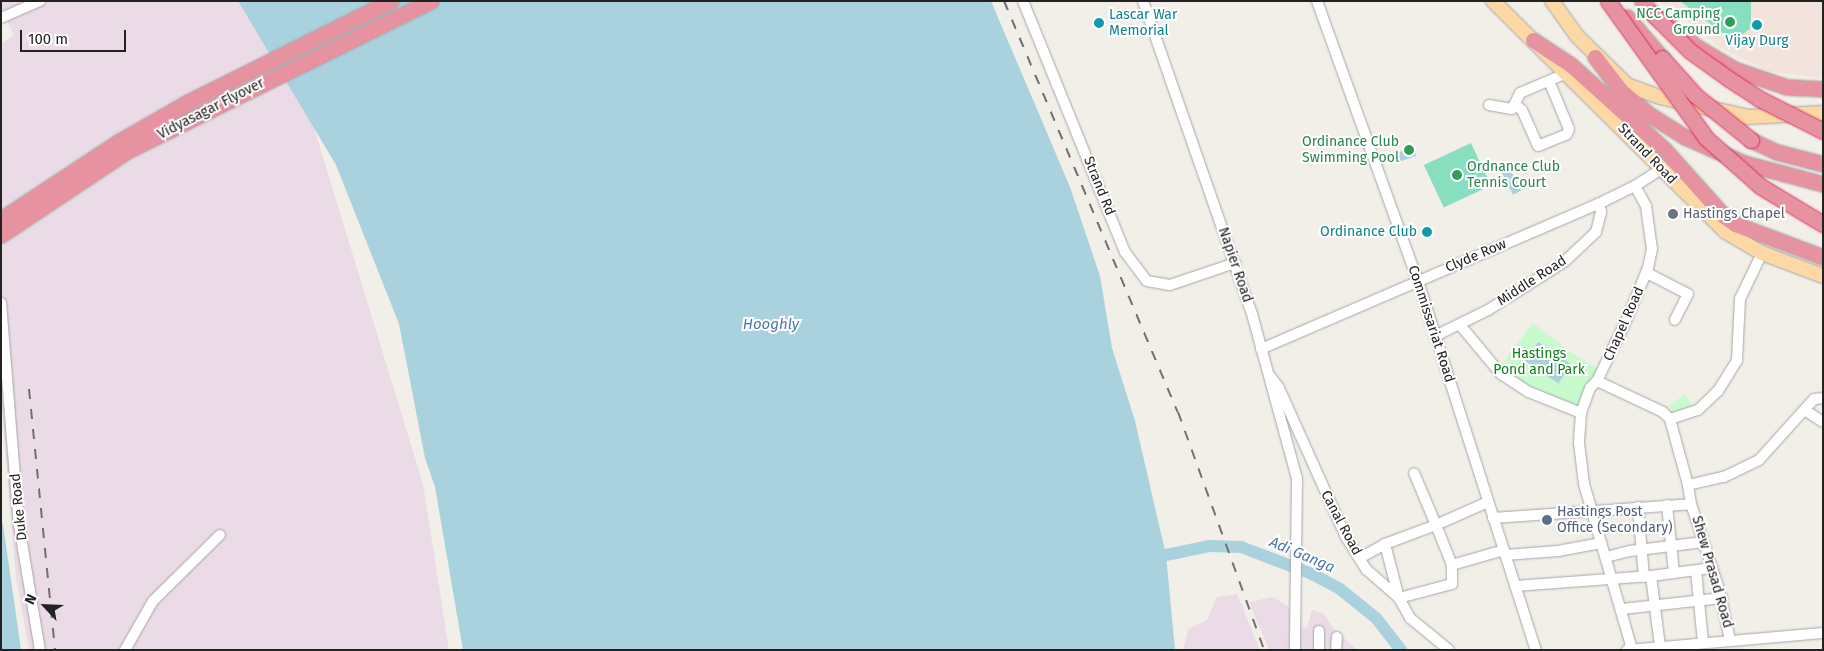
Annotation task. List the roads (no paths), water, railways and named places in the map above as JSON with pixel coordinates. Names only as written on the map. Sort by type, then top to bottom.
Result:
[{"type":"highway","name":"Vidyasagar Flyover","points":[[1,219],[118,142],[188,102],[392,1]]},
{"type":"highway","name":"Vidyasagar Flyover","points":[[1,235],[127,151],[431,1]]},
{"type":"highway","points":[[1608,1],[1706,138],[1760,186],[1823,224]]},
{"type":"highway","points":[[1613,1],[1695,95],[1730,124],[1776,152],[1823,164]]},
{"type":"highway","points":[[1642,1],[1690,50],[1728,80],[1823,132]]},
{"type":"highway","points":[[1653,14],[1734,69],[1787,87],[1823,89]]},
{"type":"highway","points":[[1533,40],[1571,65],[1664,149],[1724,216],[1823,257]]},
{"type":"highway","points":[[1595,57],[1621,91],[1647,113],[1685,137],[1744,163],[1823,184]]},
{"type":"main road","points":[[1552,1],[1556,11],[1595,57],[1627,85],[1660,97],[1703,109],[1765,118],[1823,113]]},
{"type":"main road","name":"Strand Road","points":[[1499,4],[1533,40],[1568,72],[1661,169],[1726,232],[1762,253],[1823,276]]},
{"type":"street","points":[[1,18],[40,1]]},
{"type":"street","name":"Strand Rd","points":[[1023,1],[1126,252],[1147,280],[1170,285],[1235,263]]},
{"type":"street","name":"Napier Road","points":[[1142,1],[1235,263],[1297,478],[1298,535],[1295,650]]},
{"type":"street","name":"Commissariat Road","points":[[1317,1],[1418,281],[1536,650]]},
{"type":"street","points":[[1489,105],[1512,109],[1520,93],[1568,72]]},
{"type":"street","points":[[1515,104],[1522,110],[1538,146],[1567,134],[1569,129],[1549,81]]},
{"type":"street","name":"Clyde Row","points":[[1261,349],[1599,203],[1635,186],[1661,169]]},
{"type":"street","name":"Chapel Road","points":[[1632,649],[1614,580],[1591,510],[1579,443],[1581,413],[1590,388],[1596,381],[1647,272],[1652,249],[1651,229],[1646,206],[1635,186]]},
{"type":"street","name":"Middle Road","points":[[1435,336],[1460,325],[1540,279],[1569,257],[1596,232],[1601,212],[1599,203]]},
{"type":"street","points":[[1596,381],[1663,412],[1670,419],[1698,410],[1718,391],[1737,360],[1740,299],[1762,253]]},
{"type":"street","points":[[1647,272],[1688,294],[1675,320]]},
{"type":"street","name":"Duke Road","points":[[1,303],[19,525],[40,650]]},
{"type":"street","points":[[1460,325],[1501,374],[1529,392],[1581,413]]},
{"type":"street","name":"Canal Road","points":[[1266,371],[1279,388],[1332,510],[1367,570],[1399,598],[1410,618],[1449,650]]},
{"type":"street","points":[[1688,485],[1724,477],[1759,460],[1806,411],[1814,399],[1823,398]]},
{"type":"street","points":[[1806,411],[1823,422]]},
{"type":"street","name":"Shew Prasad Road","points":[[1670,419],[1688,485],[1691,504],[1722,598],[1730,640]]},
{"type":"street","points":[[1385,544],[1399,598],[1452,584],[1452,564],[1414,473]]},
{"type":"street","points":[[1360,558],[1385,544],[1436,525],[1488,502]]},
{"type":"street","points":[[1493,518],[1691,504]]},
{"type":"street","points":[[1667,505],[1674,574]]},
{"type":"street","points":[[1638,507],[1640,549],[1656,606],[1660,646]]},
{"type":"street","points":[[125,650],[153,601],[220,535]]},
{"type":"street","points":[[1606,557],[1640,549],[1703,542]]},
{"type":"street","points":[[1452,564],[1504,552],[1558,551],[1601,544]]},
{"type":"street","points":[[1516,586],[1647,577],[1712,568]]},
{"type":"street","points":[[1696,571],[1701,602],[1703,642]]},
{"type":"street","points":[[1622,609],[1701,602],[1722,598]]},
{"type":"street","points":[[1319,631],[1319,650]]},
{"type":"street","points":[[1626,650],[1823,633]]},
{"type":"street","points":[[1336,650],[1337,637]]},
{"type":"water","name":"Hooghly","points":[[238,1],[991,1],[1070,187],[1100,276],[1112,348],[1135,421],[1166,555],[1175,650],[463,650],[435,487],[425,458],[399,324],[336,165]]},
{"type":"water","name":"Ordinance Club Swimming Pool","points":[[1414,146],[1416,156],[1396,163],[1392,155]]},
{"type":"water","points":[[1507,163],[1521,191],[1513,195],[1499,167]]},
{"type":"water","points":[[1538,342],[1571,364],[1558,383],[1525,361]]},
{"type":"water","points":[[1,522],[3,524],[21,650],[1,650]]},
{"type":"waterway","name":"Adi Ganga","points":[[1166,555],[1210,546],[1241,547],[1312,574],[1340,589],[1376,618],[1401,650]]},
{"type":"railway","points":[[1004,1],[1178,412],[1264,650]]},
{"type":"railway","points":[[29,389],[55,650]]},
{"type":"place","name":"NCC Camping Ground","points":[[1730,22]]},
{"type":"place","name":"Lascar War Memorial","points":[[1099,23]]},
{"type":"place","name":"Vijay Durg","points":[[1757,25]]},
{"type":"place","name":"Ordinance Club Swimming Pool","points":[[1409,150]]},
{"type":"place","name":"Ordnance Club Tennis Court","points":[[1457,175]]},
{"type":"place","name":"Hastings Chapel","points":[[1673,214]]},
{"type":"place","name":"Ordinance Club","points":[[1427,232]]},
{"type":"place","name":"Hastings Post Office (Secondary)","points":[[1547,520]]},
{"type":"park label","name":"Hastings Pond and Park","points":[[1539,362]]}]
